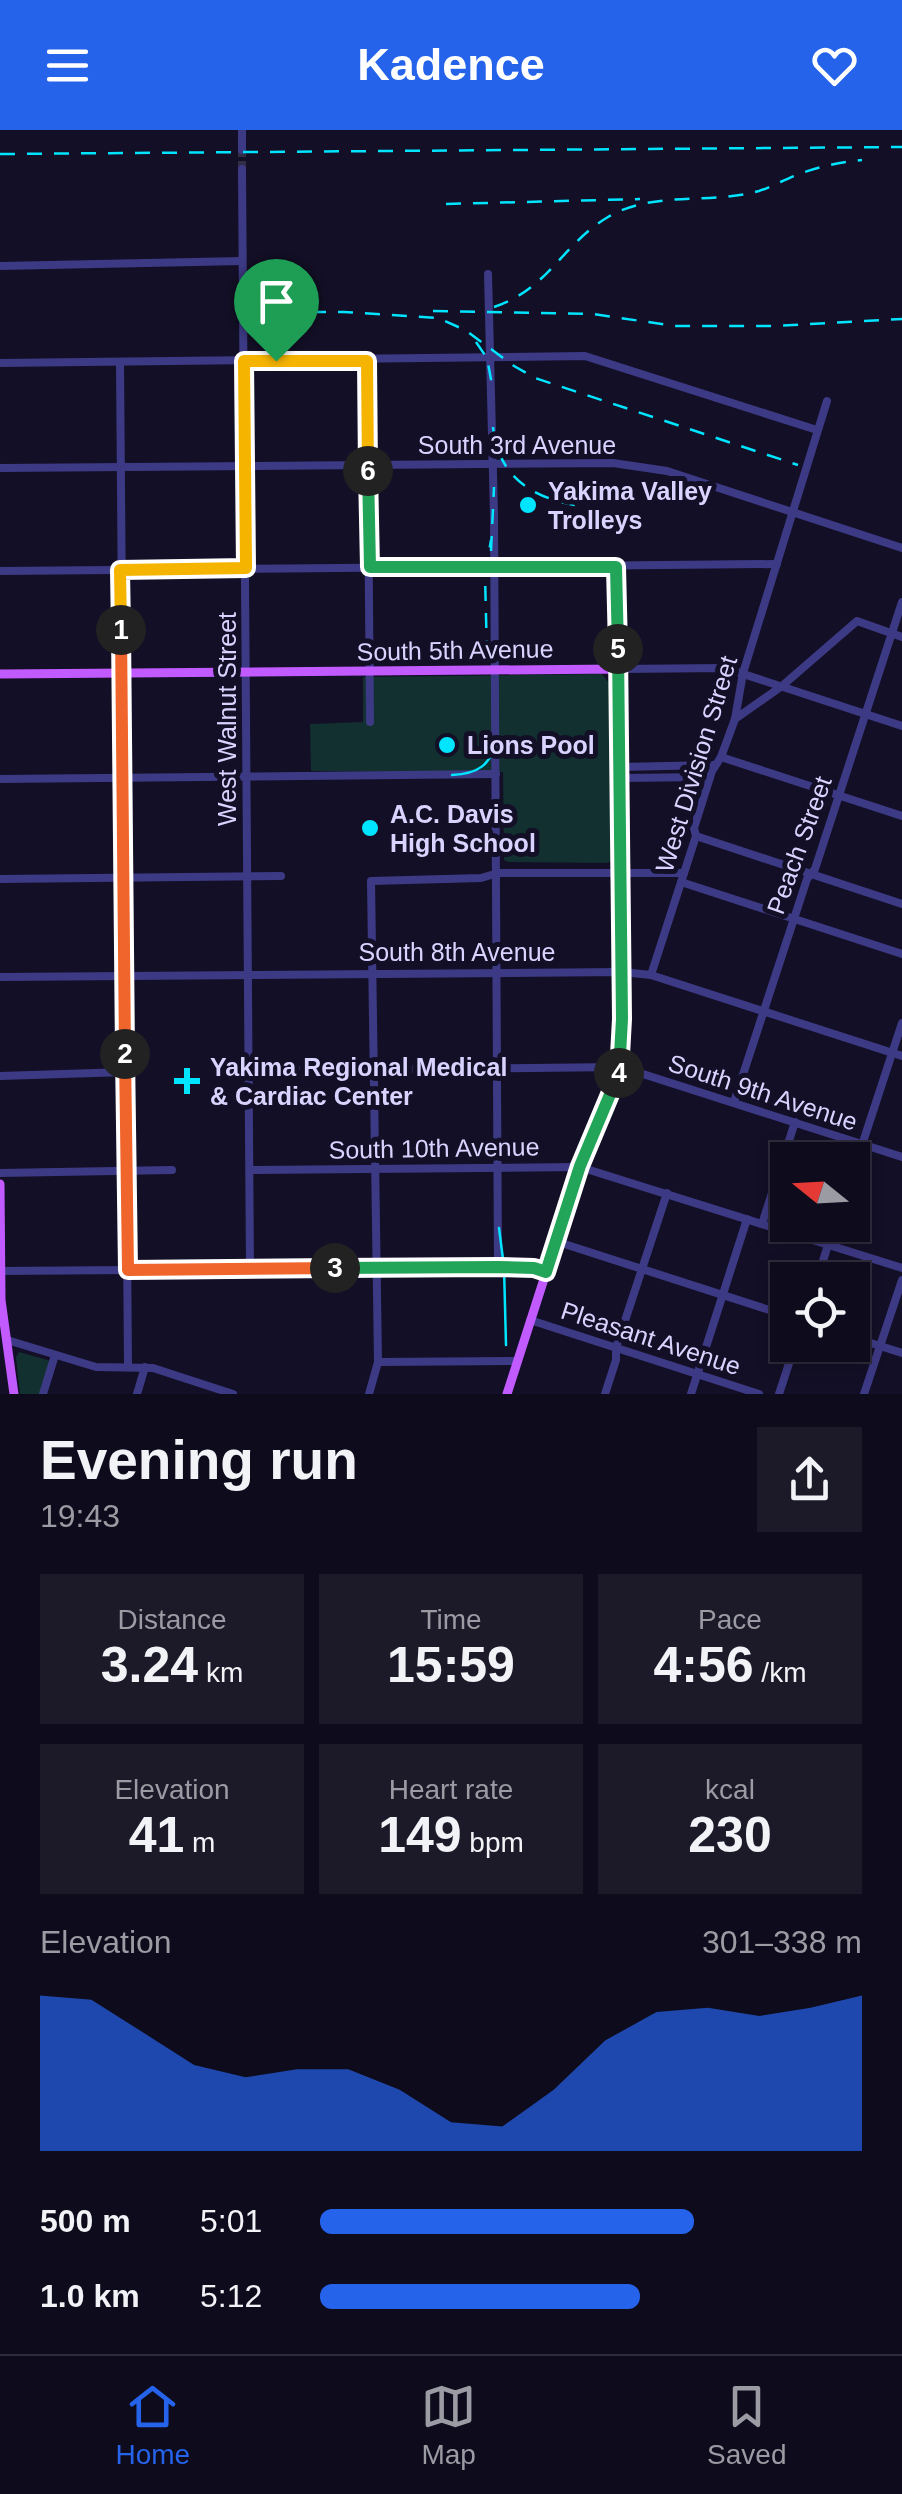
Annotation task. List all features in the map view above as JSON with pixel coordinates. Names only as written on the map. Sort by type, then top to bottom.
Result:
[{"type":"main road","name":"South 5th Avenue","points":[[0,674],[618,669]]},
{"type":"main road","points":[[507,1394],[580,1166],[620,1068],[618,669]]},
{"type":"main road","points":[[0,1184],[0,1300],[14,1394]]},
{"type":"street","points":[[242,130],[242,150]]},
{"type":"street","name":"West Walnut Street","points":[[242,169],[250,1269]]},
{"type":"street","points":[[0,266],[242,261]]},
{"type":"street","points":[[488,274],[494,463],[498,1267]]},
{"type":"street","points":[[0,364],[592,357],[817,430]]},
{"type":"street","points":[[367,361],[370,722]]},
{"type":"street","points":[[120,362],[128,1366]]},
{"type":"street","name":"West Division Street","points":[[651,974],[696,836],[694,828],[710,776],[735,720],[744,673],[827,401]]},
{"type":"street","name":"South 3rd Avenue","points":[[0,468],[613,463],[667,472],[902,548]]},
{"type":"street","points":[[0,570],[778,564]]},
{"type":"street","points":[[616,567],[618,669]]},
{"type":"street","name":"Peach Street","points":[[734,1102],[902,602]]},
{"type":"street","points":[[735,720],[782,686],[856,621],[902,636]]},
{"type":"street","name":"South 5th Avenue","points":[[618,669],[724,668],[902,726]]},
{"type":"street","points":[[721,757],[902,816]]},
{"type":"street","points":[[620,772],[714,765]]},
{"type":"street","points":[[620,772],[710,776]]},
{"type":"street","points":[[0,779],[496,774]]},
{"type":"street","points":[[696,836],[902,904]]},
{"type":"street","points":[[369,1394],[378,1362],[372,881],[498,874],[683,877],[902,954]]},
{"type":"street","points":[[0,880],[281,876]]},
{"type":"street","name":"South 8th Avenue","points":[[0,977],[498,971],[651,974],[902,1056]]},
{"type":"street","points":[[863,1142],[902,1022]]},
{"type":"street","name":"South 9th Avenue","points":[[250,1071],[620,1068],[856,1142]]},
{"type":"street","points":[[0,1076],[126,1072]]},
{"type":"street","points":[[762,1224],[795,1122]]},
{"type":"street","name":"South 9th Avenue","points":[[870,1147],[902,1158]]},
{"type":"street","name":"South 10th Avenue","points":[[250,1170],[580,1166],[902,1268]]},
{"type":"street","points":[[0,1172],[172,1170]]},
{"type":"street","points":[[605,1394],[616,1348],[667,1193]]},
{"type":"street","points":[[691,1394],[747,1219]]},
{"type":"street","points":[[555,1241],[770,1311]]},
{"type":"street","points":[[822,1262],[828,1244]]},
{"type":"street","points":[[0,1271],[498,1267],[546,1272]]},
{"type":"street","points":[[864,1394],[902,1280]]},
{"type":"street","name":"Pleasant Avenue","points":[[530,1320],[759,1394]]},
{"type":"street","points":[[7,1340],[96,1367],[146,1367],[232,1394]]},
{"type":"street","points":[[870,1343],[902,1353]]},
{"type":"street","points":[[43,1394],[55,1354]]},
{"type":"street","points":[[378,1362],[517,1362]]},
{"type":"street","points":[[779,1394],[789,1362]]},
{"type":"street","points":[[137,1394],[146,1367]]},
{"type":"green space","points":[[602,674],[612,687],[613,860],[608,863],[504,860],[503,772],[311,771],[310,724],[363,722],[363,677]]},
{"type":"green space","points":[[19,1352],[51,1361],[41,1394],[20,1394],[16,1357]]},
{"type":"tunnel","points":[[242,150],[242,169]]},
{"type":"tram line","points":[[452,775],[469,773],[487,762],[495,739]]},
{"type":"tram line","points":[[499,1228],[506,1345]]},
{"type":"railway","points":[[0,154],[902,147]]},
{"type":"railway","points":[[494,307],[529,289],[592,228],[626,209],[663,201],[740,195],[817,168],[862,160]]},
{"type":"railway","points":[[446,204],[640,199]]},
{"type":"railway","points":[[433,311],[593,314],[675,326],[776,326],[902,319]]},
{"type":"railway","points":[[257,312],[438,318],[465,330],[535,378],[798,465]]},
{"type":"railway","points":[[476,342],[487,358],[493,390]]},
{"type":"railway","points":[[493,427],[497,449],[506,466],[533,491],[569,504],[609,508]]},
{"type":"railway","points":[[491,551],[494,487]]},
{"type":"railway","points":[[487,655],[485,576],[491,540]]},
{"type":"place","name":"Yakima Valley Trolleys","points":[[528,505]]},
{"type":"place","name":"Lions Pool","points":[[447,745]]},
{"type":"place","name":"A.C. Davis High School","points":[[370,828]]},
{"type":"place","name":"Yakima Regional Medical & Cardiac Center","points":[[187,1081]]},
{"type":"route","points":[[244,361],[276,361],[367,361],[370,567],[616,567],[620,1068],[580,1166],[546,1272],[498,1267],[128,1270],[120,570],[246,568],[244,361]]}]
